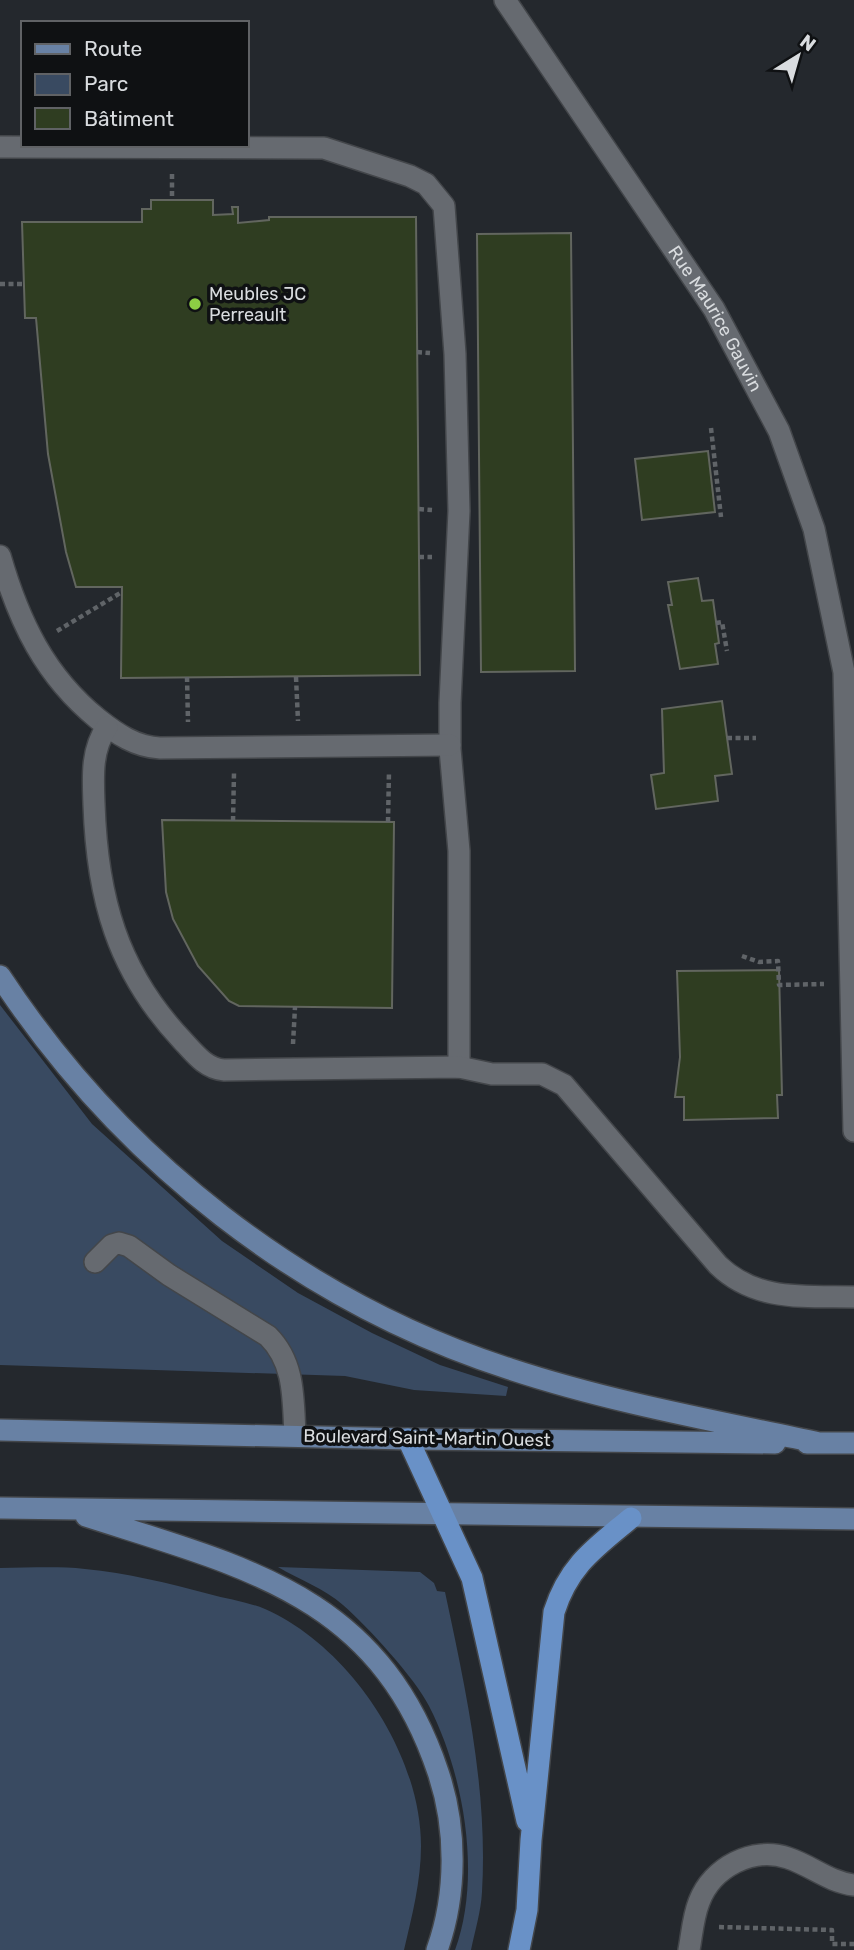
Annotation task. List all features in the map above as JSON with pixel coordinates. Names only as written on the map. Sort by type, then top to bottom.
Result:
[{"type":"highway","points":[[408,1440],[472,1578],[531,1840]]},
{"type":"highway","points":[[519,1950],[527,1910],[550,1637],[559,1597],[579,1562],[631,1518]]},
{"type":"main road","points":[[0,976],[65,1064],[151,1155],[238,1229],[348,1299],[424,1336],[519,1372],[819,1444]]},
{"type":"main road","name":"Boulevard Saint-Martin Ouest","points":[[0,1430],[295,1435],[408,1440],[854,1443]]},
{"type":"main road","points":[[0,1508],[445,1516],[854,1519]]},
{"type":"main road","points":[[64,1509],[210,1556],[270,1580],[323,1611],[359,1640],[379,1662],[422,1729],[442,1783],[448,1812],[451,1839],[450,1895],[437,1950]]},
{"type":"street","name":"Rue Maurice Gauvin","points":[[505,0],[702,290],[764,399],[792,463],[814,529],[849,671],[854,1131]]},
{"type":"street","points":[[0,148],[324,148],[410,176],[437,195],[444,206],[449,235],[459,511],[450,745],[459,851],[459,1067]]},
{"type":"street","points":[[0,556],[19,616],[43,660],[69,693],[107,727],[136,744],[148,747],[450,745]]},
{"type":"street","points":[[107,727],[96,752],[93,778],[97,863],[106,909],[136,980],[164,1022],[212,1068],[459,1067],[492,1074],[542,1074],[560,1081],[718,1265],[737,1281],[771,1294],[854,1297]]},
{"type":"street","points":[[95,1262],[113,1245],[129,1245],[169,1275],[268,1336],[277,1346],[288,1367],[292,1383],[295,1435]]},
{"type":"street","points":[[689,1950],[695,1914],[704,1890],[718,1874],[734,1863],[758,1856],[780,1856],[835,1881],[854,1885]]},
{"type":"path","points":[[172,170],[172,200]]},
{"type":"path","points":[[0,284],[24,284]]},
{"type":"path","points":[[711,428],[714,483],[721,517]]},
{"type":"path","points":[[52,633],[122,592]]},
{"type":"path","points":[[716,623],[722,622],[727,651]]},
{"type":"path","points":[[187,677],[187,691]]},
{"type":"path","points":[[296,677],[297,690]]},
{"type":"path","points":[[727,738],[756,738]]},
{"type":"path","points":[[388,778],[388,822]]},
{"type":"path","points":[[233,806],[233,821]]},
{"type":"path","points":[[742,956],[759,962],[778,961],[779,985],[829,984]]},
{"type":"path","points":[[293,1052],[295,1007]]},
{"type":"path","points":[[721,1928],[832,1930],[832,1944],[854,1944]]},
{"type":"green space","points":[[0,1005],[92,1124],[222,1241],[298,1293],[372,1333],[440,1365],[508,1387],[506,1396],[414,1390],[345,1376],[0,1365]]},
{"type":"green space","points":[[278,1567],[420,1572],[434,1583],[437,1591],[445,1592],[468,1703],[482,1816],[482,1892],[471,1950],[455,1950],[467,1891],[465,1826],[452,1763],[429,1706],[390,1653],[343,1605],[320,1589]]},
{"type":"green space","points":[[0,1568],[85,1569],[132,1576],[245,1602],[265,1609],[296,1626],[325,1649],[375,1706],[394,1740],[418,1811],[421,1859],[404,1950],[0,1950]]},
{"type":"building","points":[[151,200],[213,200],[213,215],[233,214],[232,207],[238,207],[238,223],[269,220],[269,217],[416,217],[420,675],[121,678],[122,587],[76,587],[66,552],[48,454],[36,318],[25,318],[22,222],[142,222],[142,209],[151,209]]},
{"type":"building","points":[[571,233],[575,671],[481,672],[477,234]]},
{"type":"building","points":[[708,451],[715,512],[642,520],[635,459]]},
{"type":"building","points":[[698,578],[702,601],[713,600],[719,643],[715,644],[718,664],[680,669],[668,605],[672,605],[668,582]]},
{"type":"building","points":[[722,701],[732,774],[715,776],[718,801],[656,809],[651,775],[664,773],[662,709]]},
{"type":"building","points":[[162,820],[394,822],[392,1008],[239,1006],[229,1001],[198,966],[173,919],[166,892]]},
{"type":"building","points":[[779,970],[782,1095],[777,1095],[778,1118],[684,1120],[684,1097],[675,1097],[680,1057],[677,971]]},
{"type":"place","name":"Meubles JC Perreault","points":[[195,304]]}]
